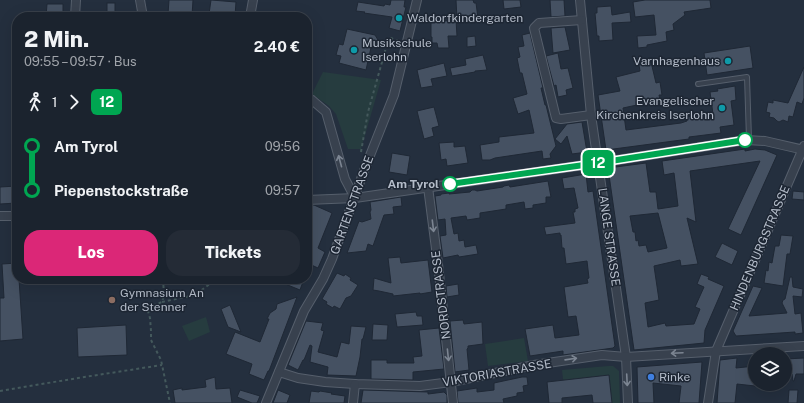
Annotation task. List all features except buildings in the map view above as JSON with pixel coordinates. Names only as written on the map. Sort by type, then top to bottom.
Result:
[{"type":"street","points":[[75,12],[76,0]]},
{"type":"street","points":[[140,0],[142,12]]},
{"type":"street","points":[[251,12],[253,0]]},
{"type":"street","name":"GARTENSTRASSE","points":[[266,403],[304,311],[323,279],[332,259],[365,168],[394,95],[417,0]]},
{"type":"street","name":"LANGE STRASSE","points":[[580,0],[591,114],[626,356],[628,403]]},
{"type":"street","points":[[582,20],[540,23],[534,28],[556,118],[561,119],[591,114]]},
{"type":"street","points":[[312,100],[326,112],[345,179],[355,198]]},
{"type":"street","points":[[312,200],[355,198],[749,140],[765,141],[803,148]]},
{"type":"street","name":"HINDENBURGSTRASSE","points":[[708,403],[716,351],[803,148]]},
{"type":"street","name":"NORDSTRASSE","points":[[428,187],[453,403]]},
{"type":"street","points":[[0,216],[12,216]]},
{"type":"street","name":"VIKTORIASTRASSE","points":[[279,372],[298,378],[325,382],[420,386],[451,382],[534,365],[602,355],[626,356],[804,346]]},
{"type":"street","points":[[353,403],[355,384]]},
{"type":"lane","points":[[698,84],[747,77],[749,140]]},
{"type":"path","points":[[361,154],[368,112],[389,37],[398,41],[399,34]]},
{"type":"path","points":[[162,302],[164,295],[163,284]]},
{"type":"path","points":[[170,403],[161,360],[151,340],[150,318],[147,308],[162,302],[195,295],[210,284]]},
{"type":"path","points":[[0,391],[162,365]]},
{"type":"green space","points":[[323,72],[381,80],[361,149],[348,149],[336,114],[329,106],[312,94]]},
{"type":"green space","points":[[206,317],[210,332],[189,341],[182,326]]},
{"type":"green space","points":[[524,338],[528,361],[488,366],[485,344]]},
{"type":"green space","points":[[613,366],[619,371],[620,403],[612,403],[609,375],[563,379],[562,370]]},
{"type":"bus line","name":"12","points":[[450,184],[745,140]]},
{"type":"place","name":"Waldorfkindergarten","points":[[399,18]]},
{"type":"place","name":"Musikschule Iserlohn","points":[[354,50]]},
{"type":"place","name":"Varnhagenhaus","points":[[728,61]]},
{"type":"place","name":"Evangelischer Kirchenkreis Iserlohn","points":[[722,108]]},
{"type":"place","name":"Am Tyrol","points":[[450,184]]},
{"type":"place","name":"Gymnasium An der Stenner","points":[[112,300]]},
{"type":"place","name":"Rinke","points":[[651,377]]}]
